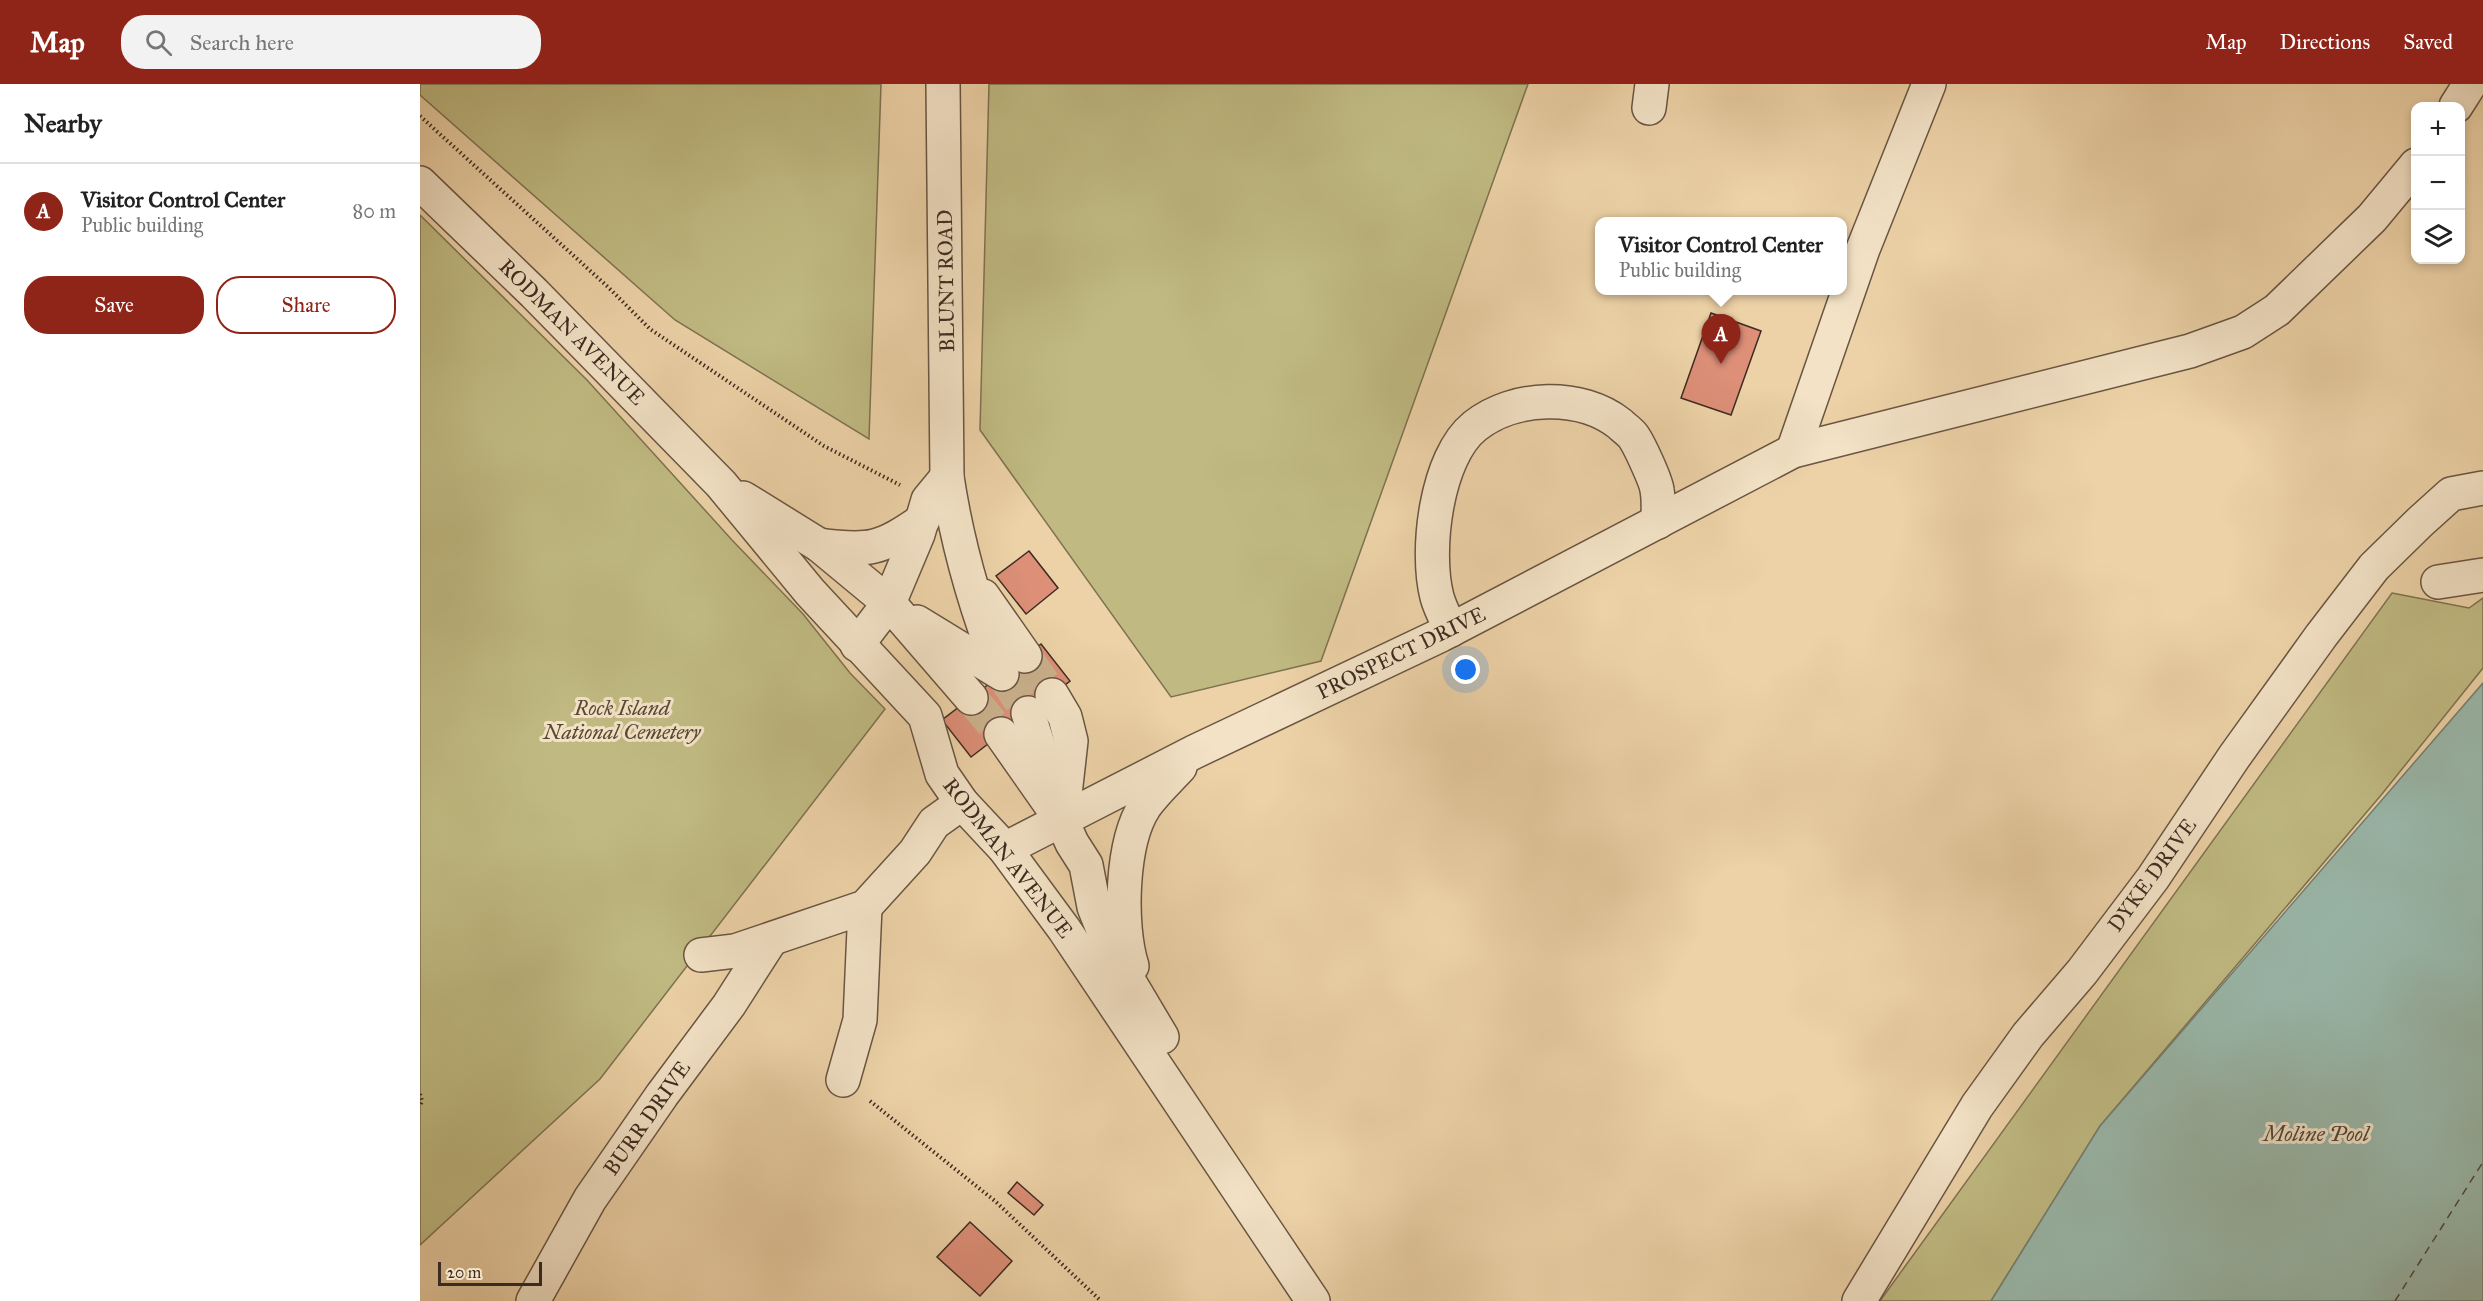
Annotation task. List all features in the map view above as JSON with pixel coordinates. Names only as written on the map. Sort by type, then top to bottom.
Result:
[{"type":"street","name":"BLUNT ROAD","points":[[857,645],[889,603],[933,499],[943,84]]},
{"type":"street","points":[[1793,451],[1863,249],[1929,84]]},
{"type":"street","points":[[2459,102],[2470,84]]},
{"type":"street","name":"PROSPECT DRIVE","points":[[1005,849],[1194,752],[1451,630],[1793,451],[2190,351],[2243,332],[2277,310],[2372,218],[2411,170]]},
{"type":"street","name":"RODMAN AVENUE","points":[[420,183],[534,293],[721,484],[810,592],[925,716],[942,774],[962,802],[1005,849],[1064,928],[1313,1301]]},
{"type":"street","points":[[1451,630],[1437,596],[1433,562],[1440,486],[1450,456],[1475,426],[1501,411],[1534,403],[1556,402],[1593,408],[1612,418],[1633,435],[1657,489],[1658,522]]},
{"type":"street","name":"RODMAN AVENUE","points":[[721,484],[819,545],[889,603],[971,698]]},
{"type":"street","name":"DYKE DRIVE","points":[[1859,1301],[1977,1106],[2028,1035],[2082,972],[2153,878],[2234,757],[2321,636],[2374,567],[2435,508],[2451,494],[2483,488]]},
{"type":"street","name":"BLUNT ROAD","points":[[889,603],[970,656],[1009,667],[980,619],[958,536],[933,499]]},
{"type":"street","points":[[819,545],[868,548],[894,540],[933,499]]},
{"type":"street","points":[[2438,582],[2483,575]]},
{"type":"street","points":[[1040,704],[1065,717],[1071,741],[1062,821]]},
{"type":"street","name":"RODMAN AVENUE","points":[[1001,734],[1062,821],[1086,865],[1094,907],[1101,924],[1121,968],[1175,1060],[1200,1130]]},
{"type":"street","points":[[1144,1008],[1128,954],[1124,911],[1125,875],[1132,843],[1144,808],[1194,752]]},
{"type":"street","points":[[701,956],[735,951],[770,941],[865,907],[915,852],[934,823],[962,802]]},
{"type":"street","points":[[843,1080],[860,1020],[865,907]]},
{"type":"street","name":"BURR DRIVE","points":[[533,1301],[590,1199],[662,1095],[729,1005],[770,941]]},
{"type":"path","points":[[420,116],[608,287],[650,329],[824,446],[933,499]]},
{"type":"path","points":[[843,1080],[995,1201],[1101,1301]]},
{"type":"path","points":[[420,1094],[422,1101],[420,1106]]},
{"type":"green space","points":[[420,84],[881,84],[869,439],[675,320],[420,95]]},
{"type":"green space","points":[[989,84],[1528,84],[1321,661],[1171,697],[980,430]]},
{"type":"green space","name":"Rock Island National Cemetery","points":[[420,215],[587,380],[732,540],[803,614],[850,673],[885,709],[600,1079],[420,1245]]},
{"type":"green space","points":[[2392,593],[2469,608],[2483,598],[2483,668],[2382,794],[2100,1126],[1991,1301],[1880,1301]]},
{"type":"water","name":"Moline Pool","points":[[2483,683],[2483,1301],[1991,1301],[2100,1126]]},
{"type":"building","points":[[1711,313],[1761,331],[1731,415],[1681,398]]},
{"type":"building","points":[[1029,551],[1058,588],[1026,614],[996,576]]},
{"type":"building","points":[[1041,644],[1070,681],[971,757],[942,720]]},
{"type":"building","points":[[1017,1182],[1043,1205],[1034,1215],[1008,1193]]},
{"type":"building","points":[[970,1222],[1012,1261],[980,1296],[937,1257]]},
{"type":"ferry route","points":[[2395,1301],[2483,1162]]},
{"type":"tunnel","points":[[1025,656],[1052,695]]},
{"type":"tunnel","points":[[1002,674],[1028,713]]},
{"type":"tunnel","points":[[971,698],[1001,734]]},
{"type":"place","name":"Visitor Control Center","points":[[1721,364]]}]
